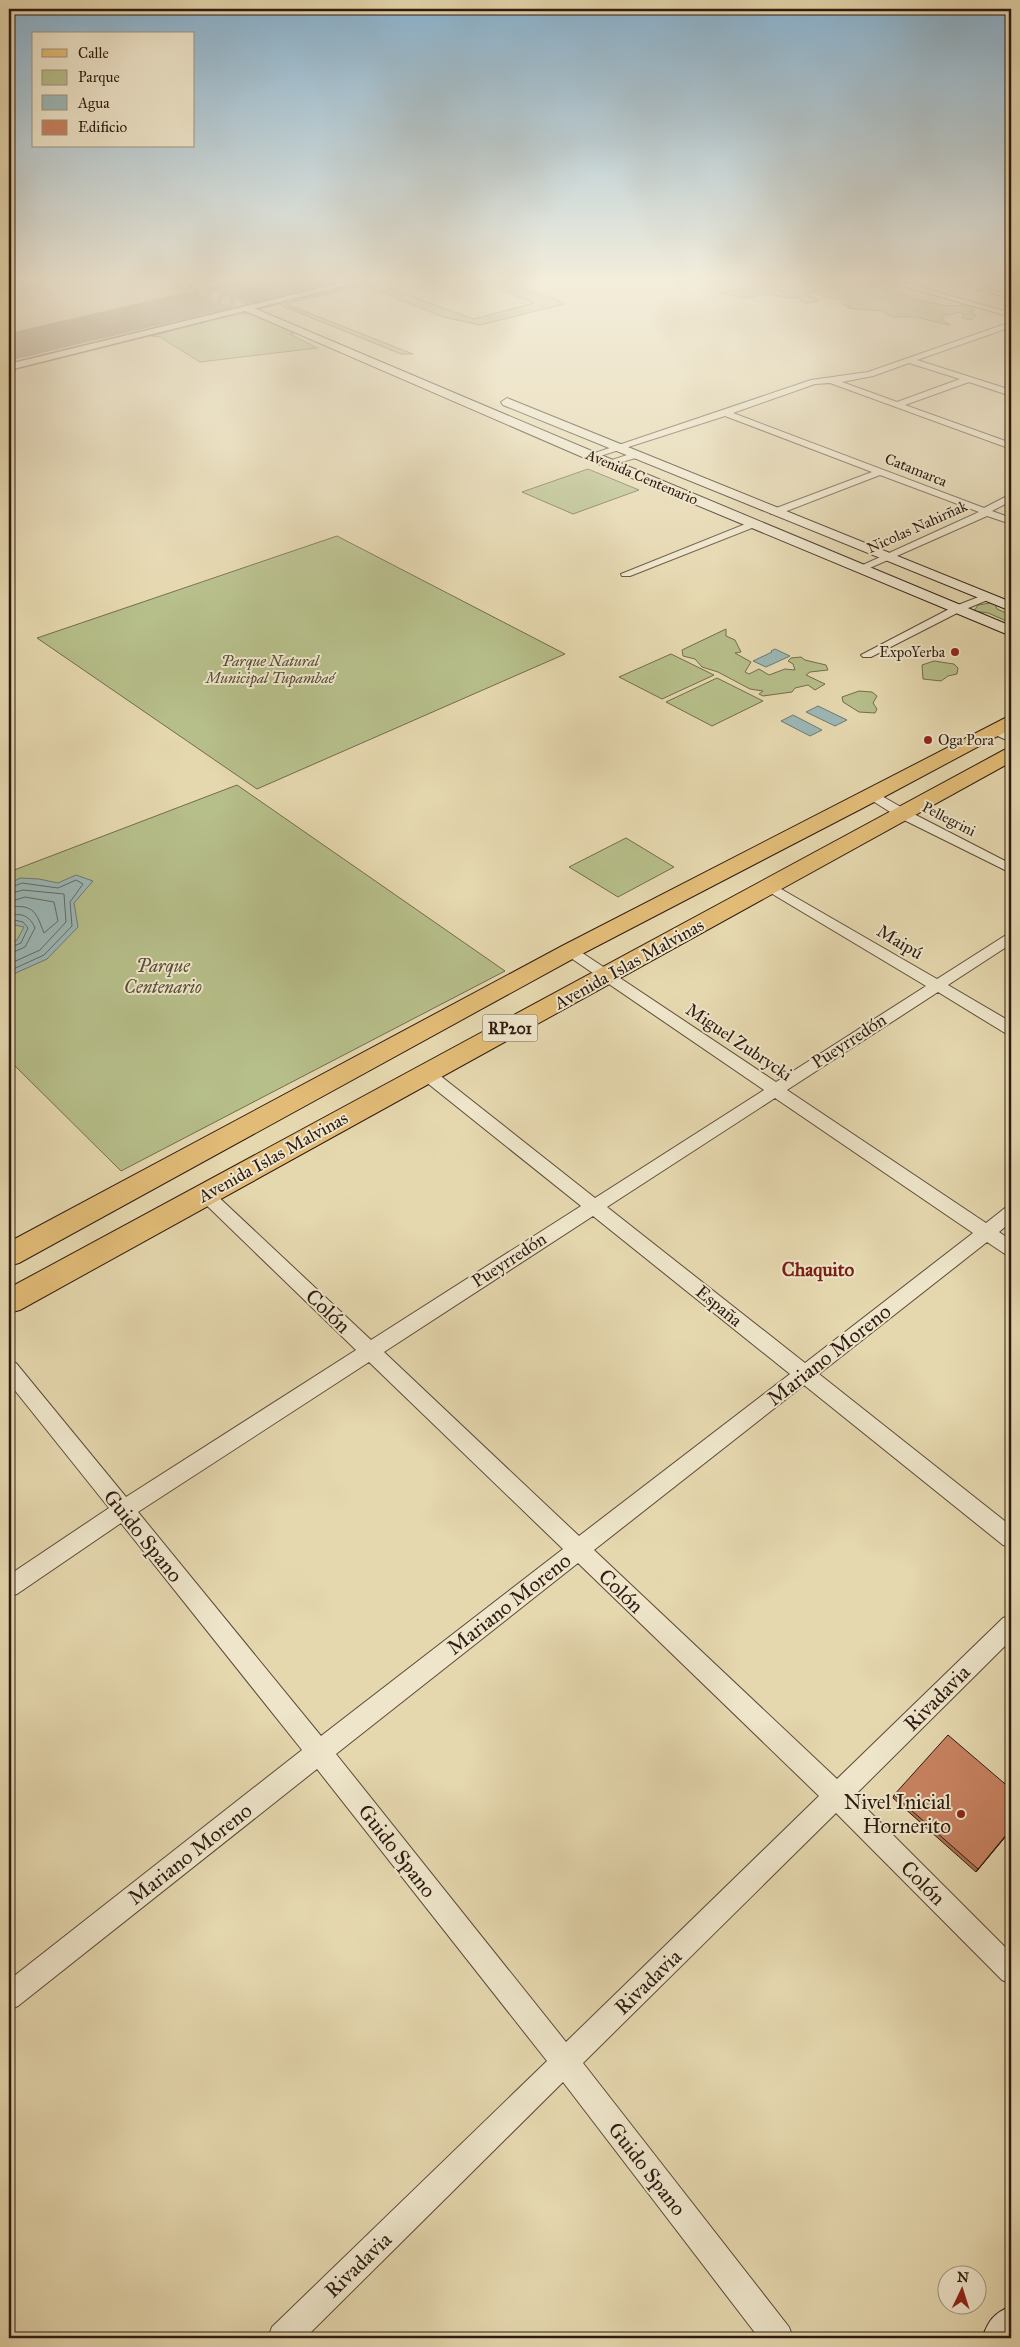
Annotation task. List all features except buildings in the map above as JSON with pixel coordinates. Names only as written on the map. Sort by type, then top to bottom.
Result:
[{"type":"main road","name":"Avenida Centenario","points":[[432,387],[591,456],[1011,631]]},
{"type":"main road","name":"Avenida Centenario","points":[[470,403],[489,397],[636,454],[1011,608]]},
{"type":"main road","name":"Avenida Islas Malvinas","points":[[9,1255],[570,951],[873,795],[1006,730]]},
{"type":"main road","name":"Avenida Islas Malvinas","points":[[9,1302],[1011,754]]},
{"type":"main road","points":[[1003,2338],[1011,2328]]},
{"type":"street","points":[[591,456],[726,413],[801,387]]},
{"type":"street","points":[[846,387],[1011,446]]},
{"type":"street","points":[[896,405],[948,387]]},
{"type":"street","points":[[992,387],[1011,393]]},
{"type":"street","name":"Catamarca","points":[[726,413],[1011,521]]},
{"type":"street","points":[[608,463],[636,454]]},
{"type":"street","points":[[775,512],[882,471]]},
{"type":"street","name":"Nicolas Nahirñak","points":[[859,569],[987,511],[990,506],[1011,498]]},
{"type":"street","points":[[626,574],[753,524]]},
{"type":"street","points":[[868,655],[957,609],[986,597]]},
{"type":"street","name":"Pellegrini","points":[[873,795],[904,814],[1011,869]]},
{"type":"street","name":"Maipú","points":[[769,886],[1011,1029]]},
{"type":"street","name":"Pueyrredón","points":[[9,1587],[122,1510],[1011,938]]},
{"type":"street","name":"Miguel Zubrycki","points":[[570,951],[1011,1249]]},
{"type":"street","name":"España","points":[[427,1074],[1011,1538]]},
{"type":"street","name":"Colón","points":[[205,1194],[837,1796],[1011,1971]]},
{"type":"street","name":"Mariano Moreno","points":[[9,1997],[319,1752],[1011,1213]]},
{"type":"street","name":"Guido Spano","points":[[9,1369],[319,1752],[565,2062],[778,2338]]},
{"type":"street","name":"Rivadavia","points":[[283,2338],[1011,1624]]},
{"type":"green space","points":[[588,469],[639,490],[573,514],[522,492]]},
{"type":"green space","name":"Parque Natural Municipal Tupambaé","points":[[337,536],[565,654],[257,789],[37,638]]},
{"type":"green space","points":[[995,604],[997,609],[1011,615],[1011,623],[988,613],[974,611],[978,605]]},
{"type":"green space","points":[[726,629],[726,636],[735,640],[741,652],[735,653],[751,662],[745,672],[749,674],[759,669],[769,675],[785,669],[795,670],[793,664],[788,661],[791,658],[801,657],[805,660],[826,665],[828,670],[810,672],[806,675],[825,684],[815,690],[808,685],[795,688],[792,692],[763,696],[759,694],[763,691],[750,689],[718,672],[702,667],[695,659],[683,656],[682,650]]},
{"type":"green space","points":[[671,654],[714,675],[662,699],[619,677]]},
{"type":"green space","points":[[934,661],[954,664],[958,668],[957,674],[948,676],[941,681],[923,679],[922,665]]},
{"type":"green space","points":[[717,678],[763,701],[712,726],[666,702]]},
{"type":"green space","points":[[859,691],[872,692],[877,696],[873,703],[877,709],[875,713],[859,712],[843,702],[842,697]]},
{"type":"green space","name":"Parque Centenario","points":[[237,785],[505,971],[121,1171],[9,1060],[9,872]]},
{"type":"green space","points":[[626,838],[674,867],[618,897],[569,867]]},
{"type":"water","points":[[775,649],[790,656],[766,667],[753,661],[772,652]]},
{"type":"water","points":[[818,706],[847,720],[835,726],[806,712]]},
{"type":"water","points":[[793,715],[822,730],[810,736],[781,721]]},
{"type":"water","points":[[76,875],[93,881],[74,903],[78,927],[47,959],[9,976],[9,944],[17,940],[24,927],[15,925],[9,930],[9,884],[20,878],[58,883]]},
{"type":"place","name":"ExpoYerba","points":[[955,652]]},
{"type":"place","name":"Oga Pora","points":[[928,740]]},
{"type":"place","name":"Nivel Inicial Hornerito","points":[[961,1814]]},
{"type":"district","name":"Chaquito","points":[[818,1269]]}]
